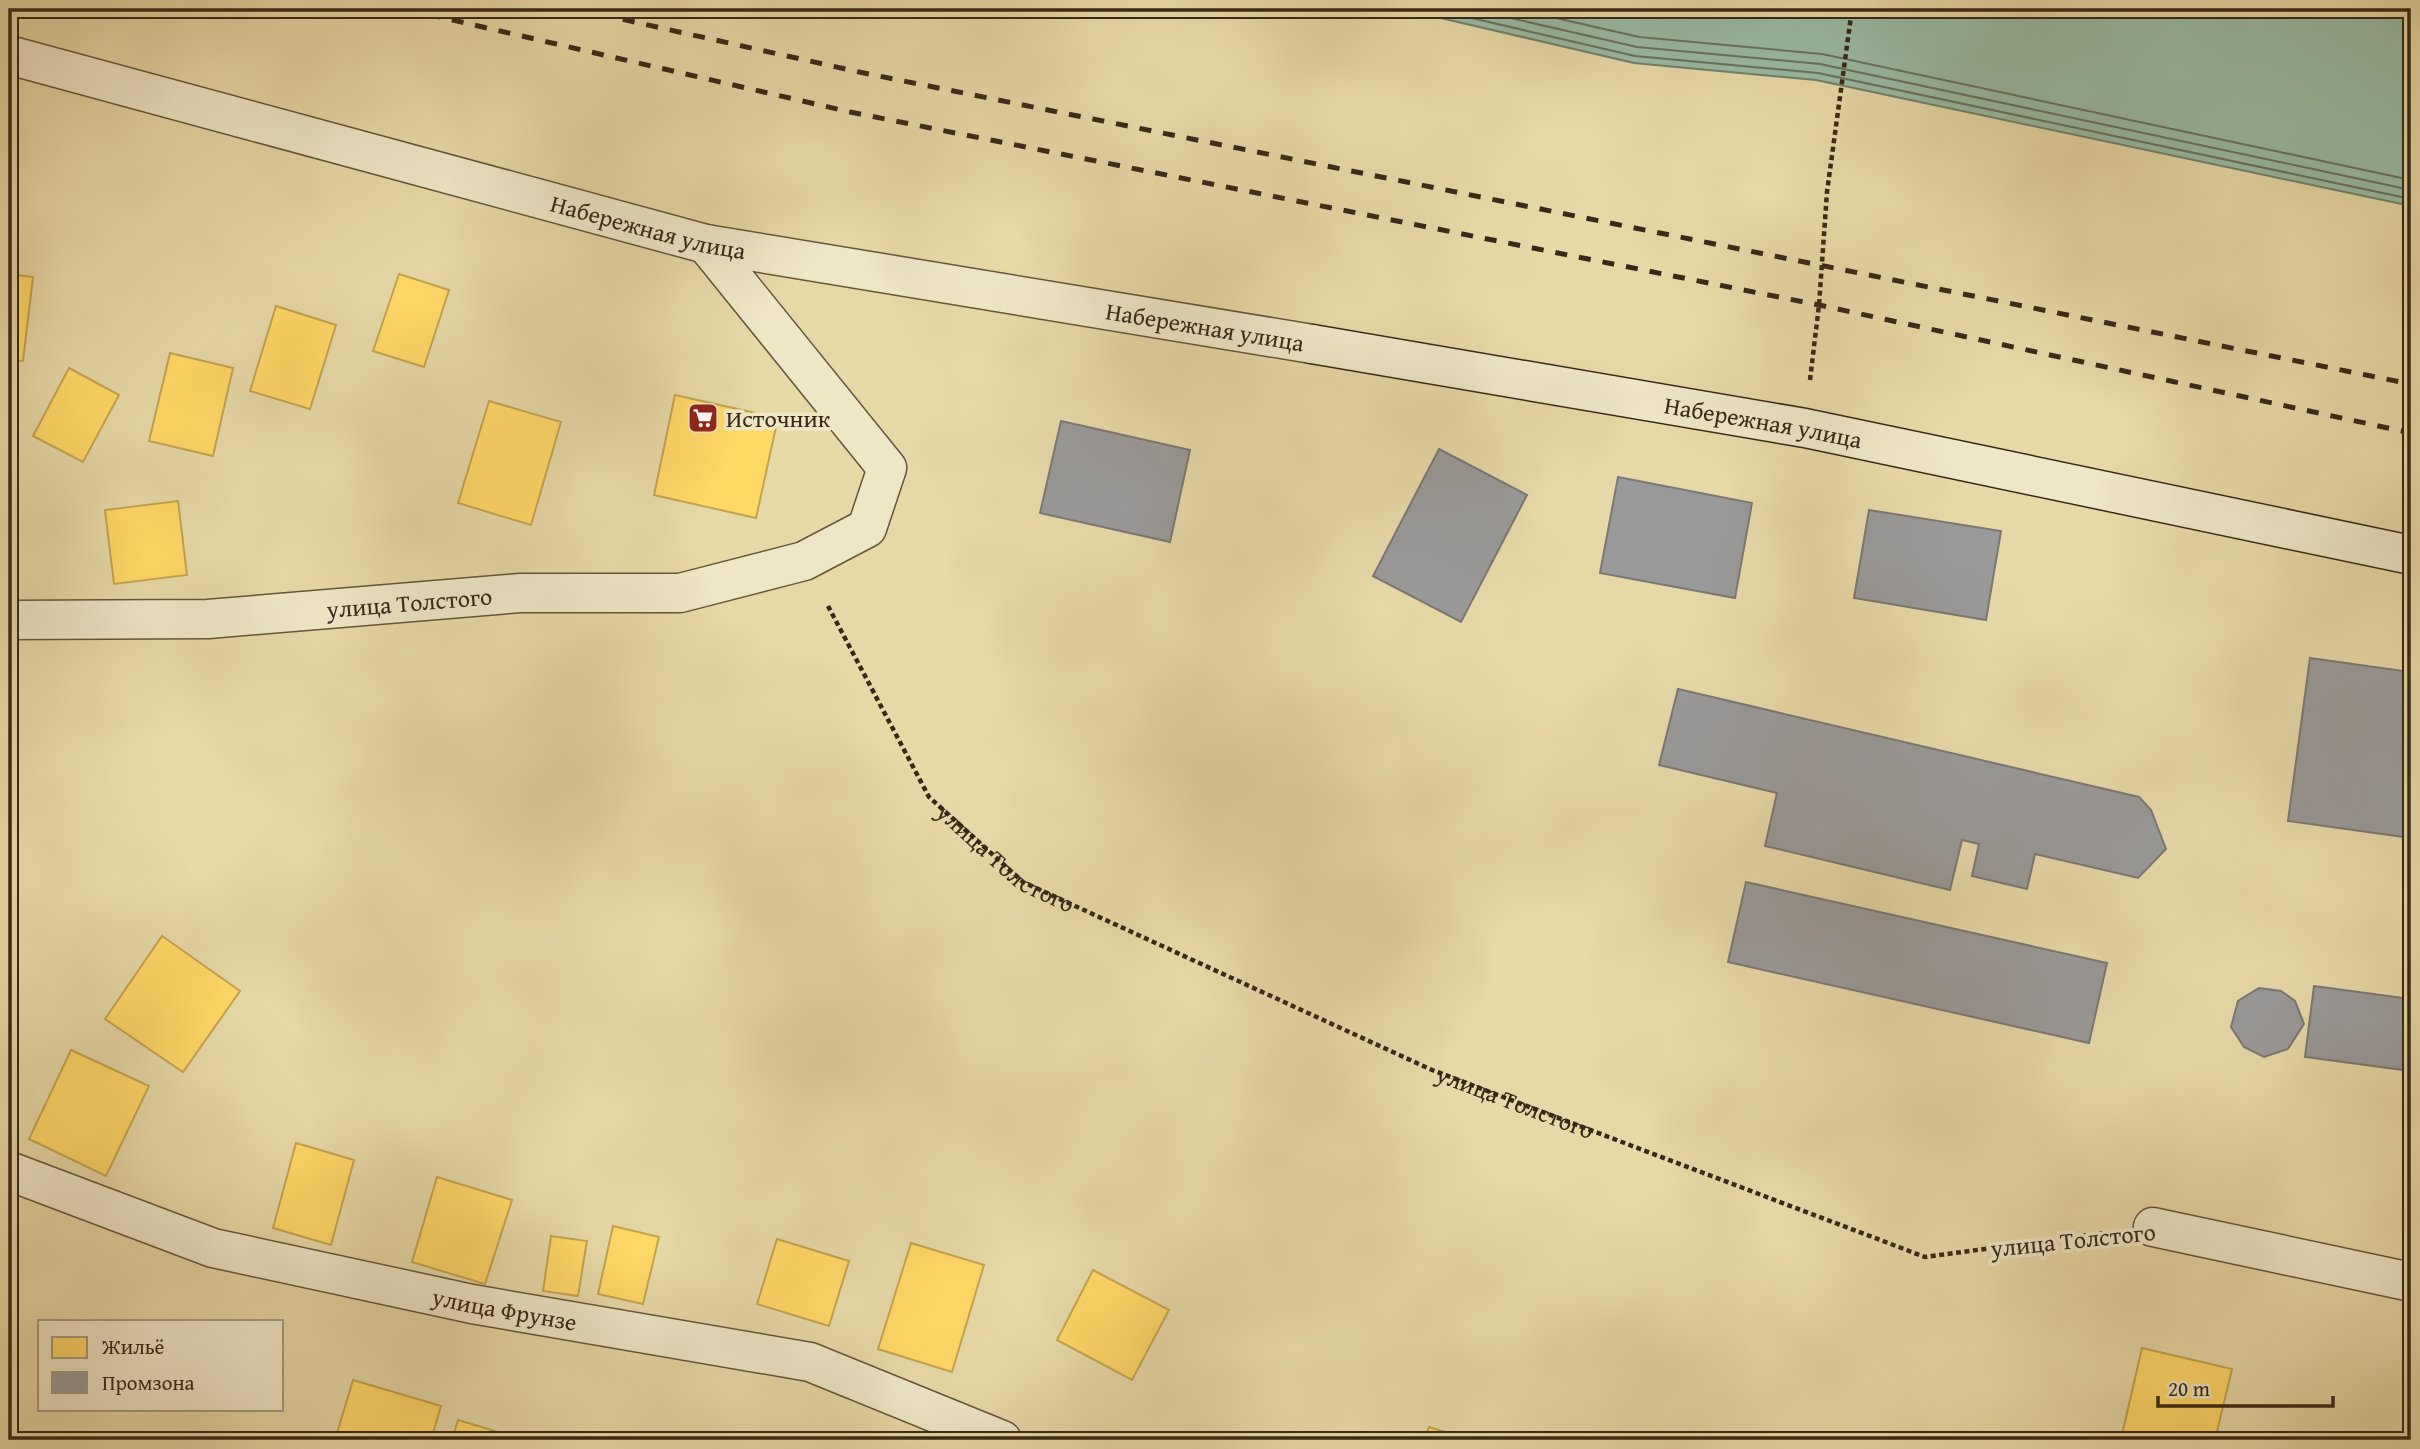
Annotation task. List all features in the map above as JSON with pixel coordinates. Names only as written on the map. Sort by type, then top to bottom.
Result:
[{"type":"street","name":"Набережная улица","points":[[9,55],[706,244],[1805,428],[2411,555]]},
{"type":"street","name":"улица Толстого","points":[[9,620],[208,619],[520,593],[680,593],[804,561],[867,527],[887,468],[706,244]]},
{"type":"street","name":"улица Фрунзе","points":[[9,1171],[213,1248],[472,1304],[810,1362],[1002,1440]]},
{"type":"street","name":"улица Толстого","points":[[2152,1227],[2411,1282]]},
{"type":"path","points":[[1805,428],[1819,305],[1826,192],[1852,9]]},
{"type":"path","name":"улица Толстого","points":[[804,561],[929,797],[1023,882],[1432,1070],[1925,1256],[2152,1227]]},
{"type":"water","points":[[1402,9],[2411,9],[2411,206],[1816,80],[1634,63]]},
{"type":"building: Жильё","points":[[9,274],[33,277],[23,361],[9,360]]},
{"type":"building: Жильё","points":[[399,274],[449,290],[424,367],[373,351]]},
{"type":"building: Жильё","points":[[276,306],[336,325],[310,409],[250,391]]},
{"type":"building: Жильё","points":[[170,353],[233,368],[213,456],[149,441]]},
{"type":"building: Жильё","points":[[69,368],[119,395],[83,462],[33,436]]},
{"type":"building: Жильё","points":[[675,395],[778,418],[756,518],[654,495]]},
{"type":"building: Жильё","points":[[489,401],[561,422],[531,525],[458,503]]},
{"type":"building: Жильё","points":[[178,501],[187,575],[114,584],[105,510]]},
{"type":"building: Жильё","points":[[162,936],[240,991],[183,1072],[105,1019]]},
{"type":"building: Жильё","points":[[71,1050],[149,1086],[106,1176],[29,1139]]},
{"type":"building: Жильё","points":[[296,1143],[354,1160],[331,1245],[273,1228]]},
{"type":"building: Жильё","points":[[437,1177],[512,1200],[485,1284],[412,1262]]},
{"type":"building: Жильё","points":[[613,1226],[659,1237],[643,1304],[598,1294]]},
{"type":"building: Жильё","points":[[551,1236],[587,1241],[578,1296],[543,1291]]},
{"type":"building: Жильё","points":[[777,1239],[849,1261],[829,1326],[757,1304]]},
{"type":"building: Жильё","points":[[911,1243],[984,1265],[952,1372],[878,1349]]},
{"type":"building: Жильё","points":[[1093,1270],[1169,1310],[1132,1380],[1057,1340]]},
{"type":"building: Жильё","points":[[2142,1348],[2232,1369],[2215,1440],[2121,1439]]},
{"type":"building: Жильё","points":[[353,1380],[441,1406],[431,1440],[335,1440]]},
{"type":"building: Жильё","points":[[458,1420],[525,1440],[452,1440]]},
{"type":"building: Жильё","points":[[1429,1427],[1472,1440],[1424,1440]]},
{"type":"building: Промзона","points":[[1061,421],[1190,450],[1170,542],[1040,513]]},
{"type":"building: Промзона","points":[[1439,449],[1527,495],[1461,622],[1373,576]]},
{"type":"building: Промзона","points":[[1618,477],[1752,503],[1735,598],[1600,573]]},
{"type":"building: Промзона","points":[[1869,510],[2001,531],[1986,620],[1854,598]]},
{"type":"building: Промзона","points":[[2310,658],[2411,672],[2411,838],[2288,821]]},
{"type":"building: Промзона","points":[[1678,689],[2139,797],[2151,810],[2166,849],[2138,878],[2035,854],[2027,889],[1972,876],[1979,844],[1962,840],[1950,890],[1765,846],[1777,793],[1659,765]]},
{"type":"building: Промзона","points":[[1746,882],[2107,963],[2089,1043],[1728,962]]},
{"type":"building: Промзона","points":[[2314,986],[2411,999],[2411,1071],[2305,1057]]},
{"type":"building: Промзона","points":[[2259,988],[2281,991],[2295,1001],[2304,1024],[2288,1049],[2264,1057],[2244,1047],[2231,1027],[2238,1001]]},
{"type":"railway","points":[[405,9],[850,112],[1819,305],[2411,433]]},
{"type":"railway","points":[[576,9],[859,72],[2411,384]]},
{"type":"place","name":"Источник","points":[[703,418]]}]
